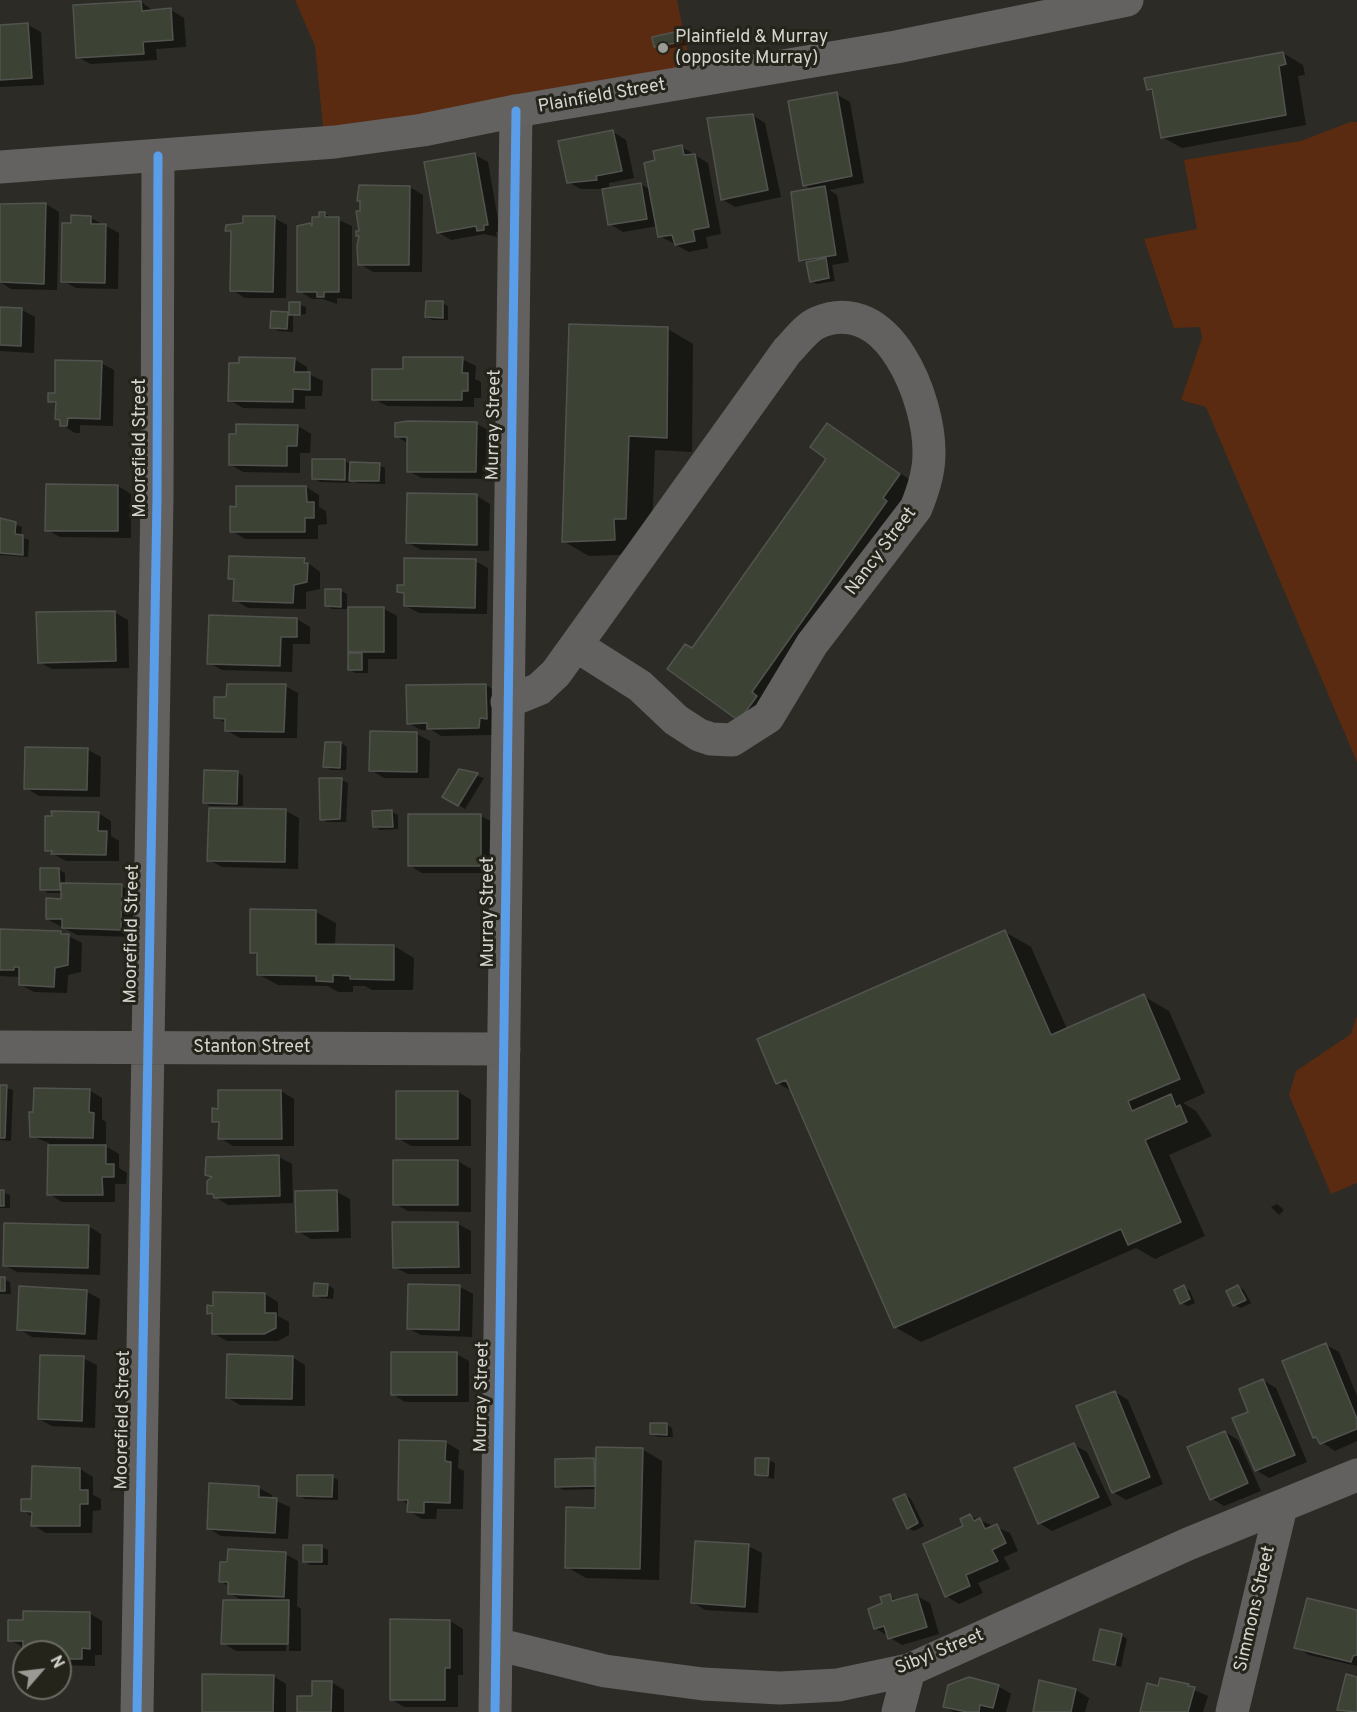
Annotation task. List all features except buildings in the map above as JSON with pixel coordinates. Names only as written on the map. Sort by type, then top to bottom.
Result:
[{"type":"main road","name":"Plainfield Street","points":[[0,167],[335,142],[423,130],[516,111],[896,47],[1127,0]]},
{"type":"street","name":"Murray Street","points":[[495,1712],[516,111]]},
{"type":"street","name":"Moorefield Street","points":[[137,1712],[157,497],[158,156]]},
{"type":"street","name":"Nancy Street","points":[[507,702],[539,690],[577,646],[787,351],[816,324],[832,319],[863,322],[878,329],[892,341],[919,392],[926,415],[930,455],[924,489],[910,517],[812,644],[768,717],[732,740],[711,740],[675,720],[640,686],[577,646]]},
{"type":"street","name":"Stanton Street","points":[[0,1047],[504,1049]]},
{"type":"street","name":"Sibyl Street","points":[[496,1644],[604,1671],[703,1684],[780,1688],[838,1684],[909,1670],[1188,1544],[1357,1475]]},
{"type":"street","name":"Simmons Street","points":[[1232,1712],[1281,1507]]},
{"type":"street","points":[[898,1712],[909,1670]]},
{"type":"shaded area","points":[[295,0],[677,0],[693,77],[324,137],[315,46]]},
{"type":"shaded area","points":[[1350,122],[1357,122],[1357,762],[1206,407],[1181,400],[1202,338],[1200,327],[1174,328],[1144,239],[1197,229],[1184,160],[1301,141]]},
{"type":"shaded area","points":[[1357,1016],[1357,1183],[1331,1194],[1289,1095],[1296,1071],[1351,1034]]},
{"type":"cycle path","points":[[495,1712],[516,111]]},
{"type":"cycle path","points":[[137,1712],[157,497],[158,156]]},
{"type":"place","name":"Plainfield & Murray (opposite Murray)","points":[[663,48]]}]
